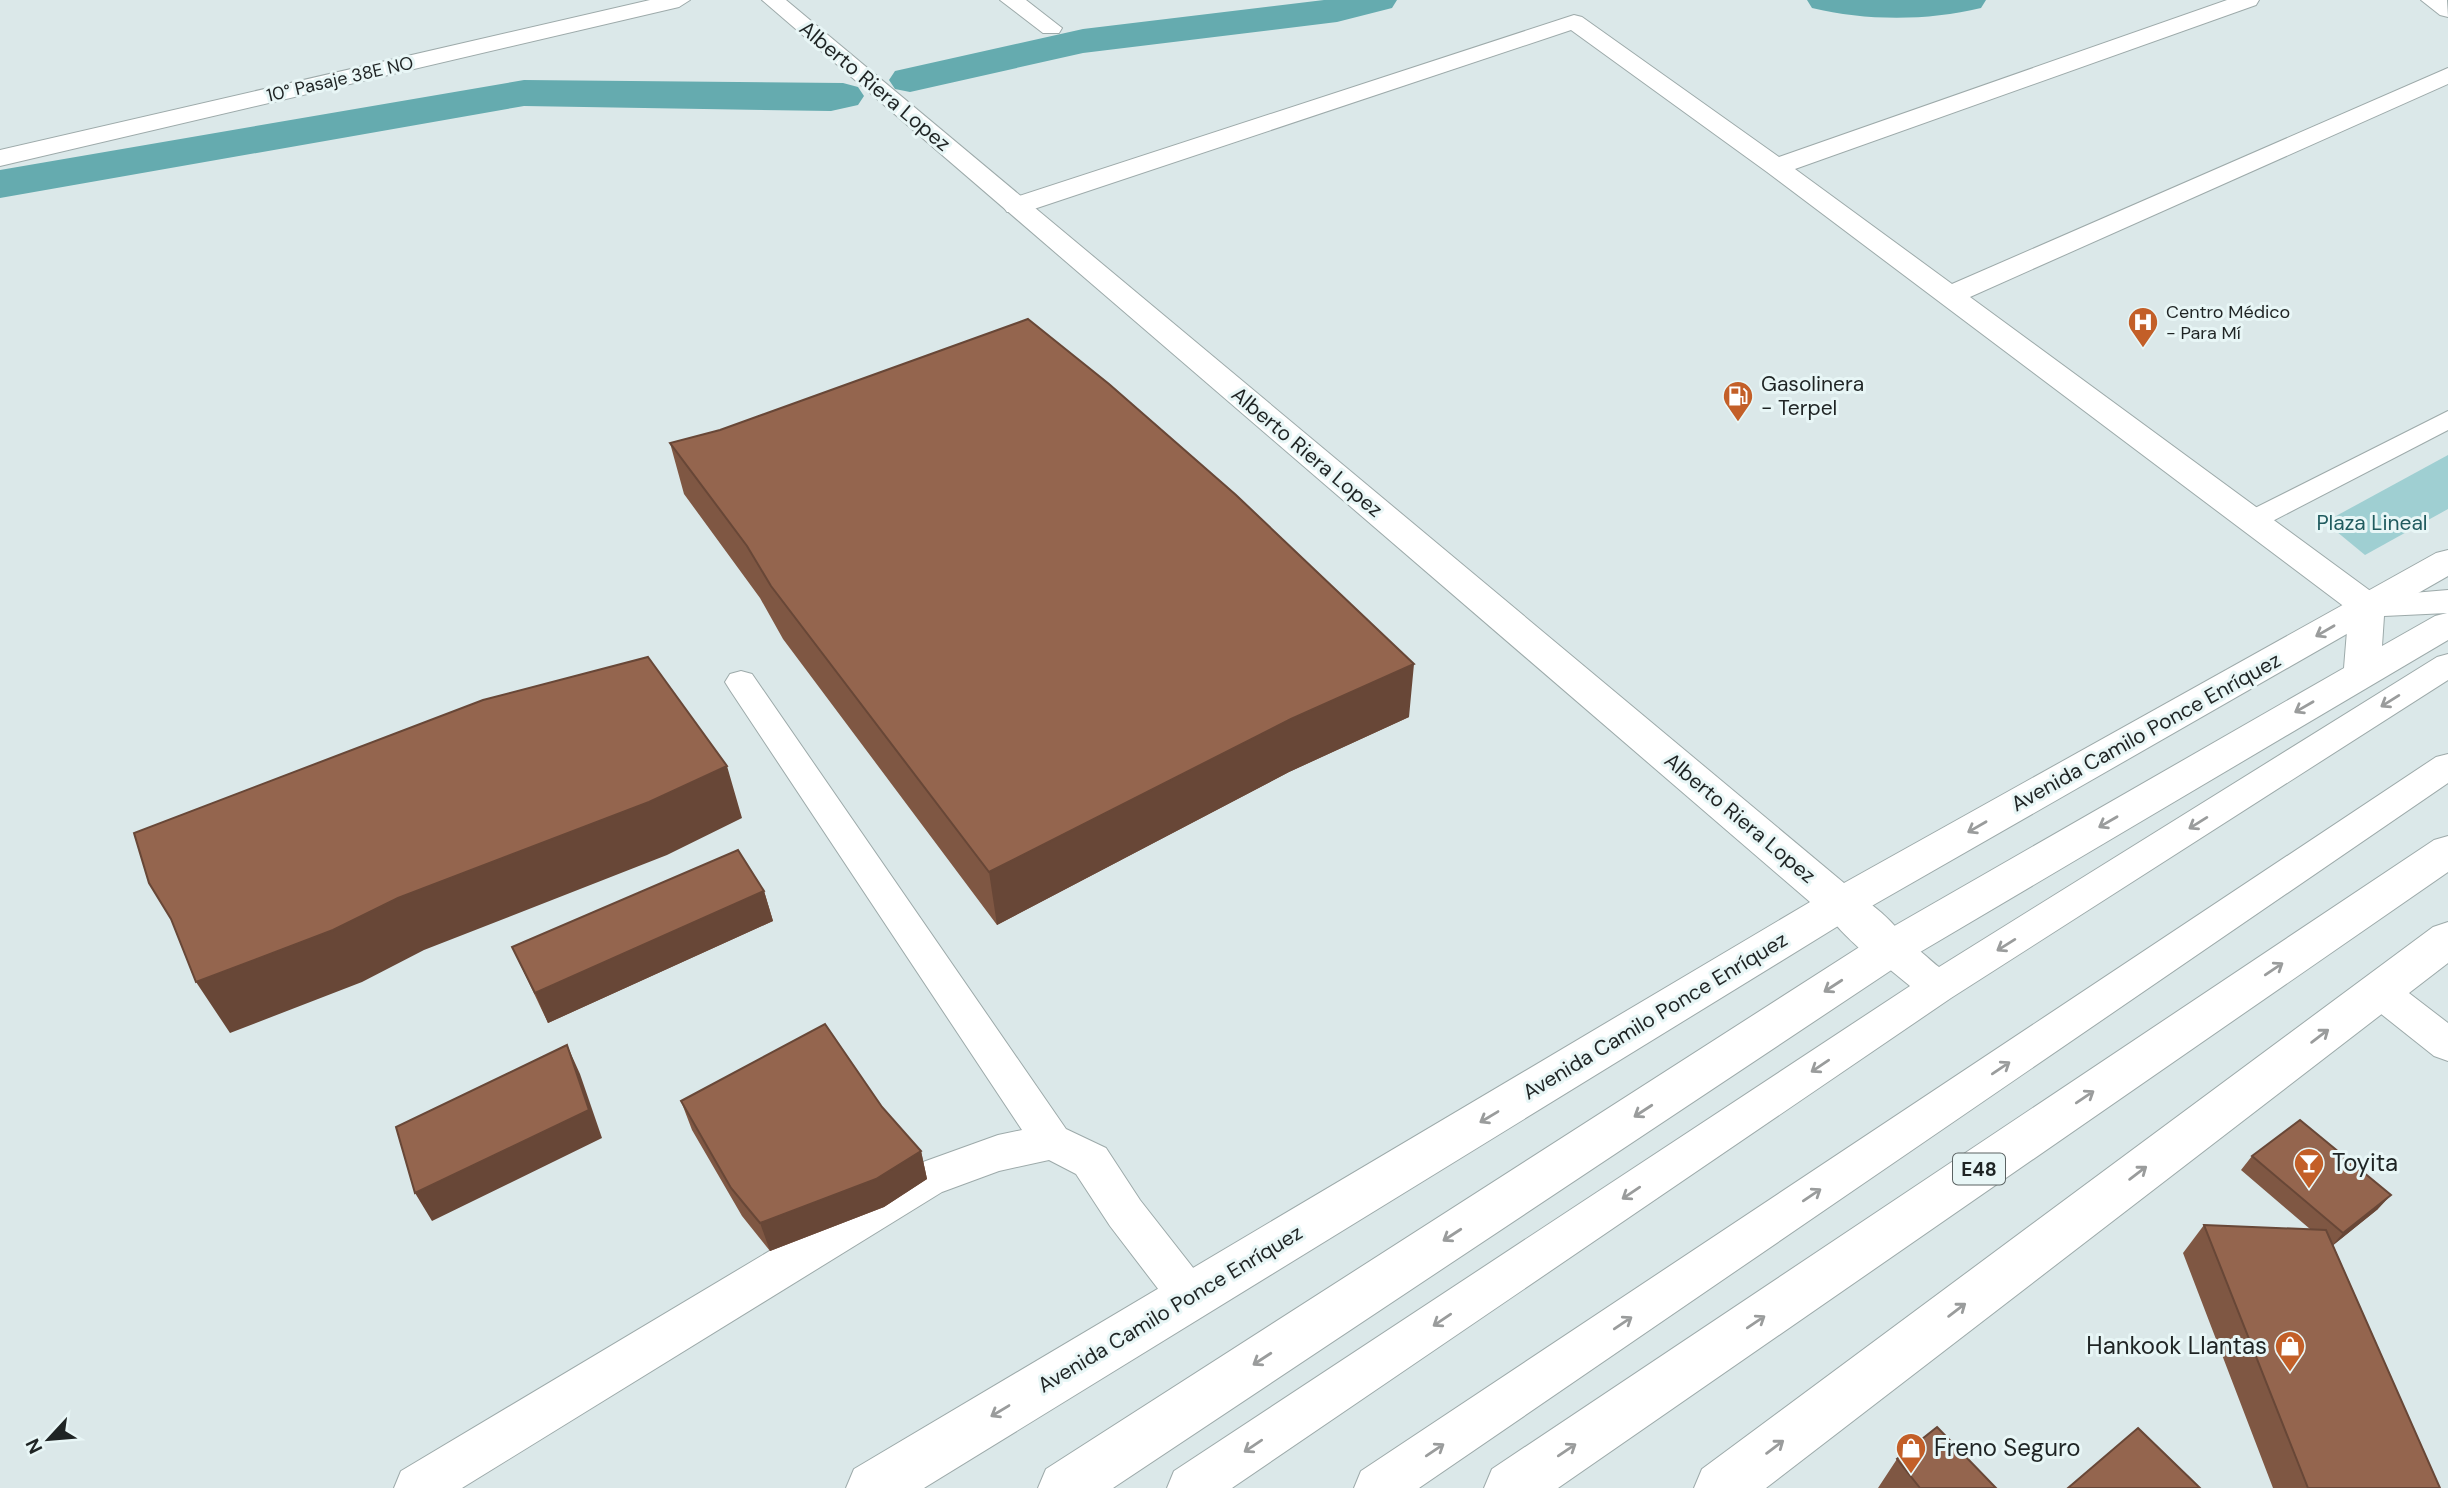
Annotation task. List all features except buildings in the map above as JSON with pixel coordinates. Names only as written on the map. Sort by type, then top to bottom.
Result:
[{"type":"main road","name":"10° Pasaje 38E NO","points":[[0,158],[679,0]]},
{"type":"main road","name":"Alberto Riera Lopez","points":[[773,0],[1841,904],[1890,949]]},
{"type":"main road","points":[[1011,0],[1051,28]]},
{"type":"main road","points":[[1776,167],[2248,0]]},
{"type":"main road","points":[[2432,0],[2448,10]]},
{"type":"main road","points":[[1016,206],[1574,22],[1776,167],[2368,606],[2448,601]]},
{"type":"main road","points":[[1948,296],[2448,75]]},
{"type":"main road","name":"Avenida Camilo Ponce Enríquez","points":[[873,1488],[1841,904],[2448,561]]},
{"type":"main road","points":[[2362,673],[2368,606]]},
{"type":"main road","points":[[1065,1488],[1890,949],[2448,624]]},
{"type":"main road","name":"E48","points":[[1511,1488],[2448,851]]},
{"type":"main road","points":[[1721,1488],[2448,939]]},
{"type":"lane","points":[[2251,521],[2448,419]]},
{"type":"lane","points":[[1191,1488],[1938,988],[2448,665]]},
{"type":"lane","points":[[741,682],[1052,1142],[1091,1161],[1125,1213],[1190,1297]]},
{"type":"lane","points":[[1378,1488],[2448,766]]},
{"type":"lane","points":[[1890,949],[1938,988]]},
{"type":"lane","points":[[2379,991],[2448,1045]]},
{"type":"lane","points":[[418,1488],[927,1179],[998,1153],[1052,1142]]},
{"type":"green space","name":"Plaza Lineal","points":[[2448,455],[2448,509],[2365,555],[2325,522]]},
{"type":"waterway","points":[[910,80],[1083,41],[1337,10],[1378,0]]},
{"type":"waterway","points":[[1826,0],[1895,7],[1967,0]]},
{"type":"waterway","points":[[0,184],[524,93],[831,98],[843,96]]},
{"type":"place","name":"Centro Médico - Para Mí","points":[[2143,349]]},
{"type":"place","name":"Gasolinera - Terpel","points":[[1738,423]]},
{"type":"place","name":"Toyita","points":[[2309,1190]]},
{"type":"place","name":"Hankook Llantas","points":[[2290,1373]]},
{"type":"place","name":"Freno Seguro","points":[[1911,1475]]}]
